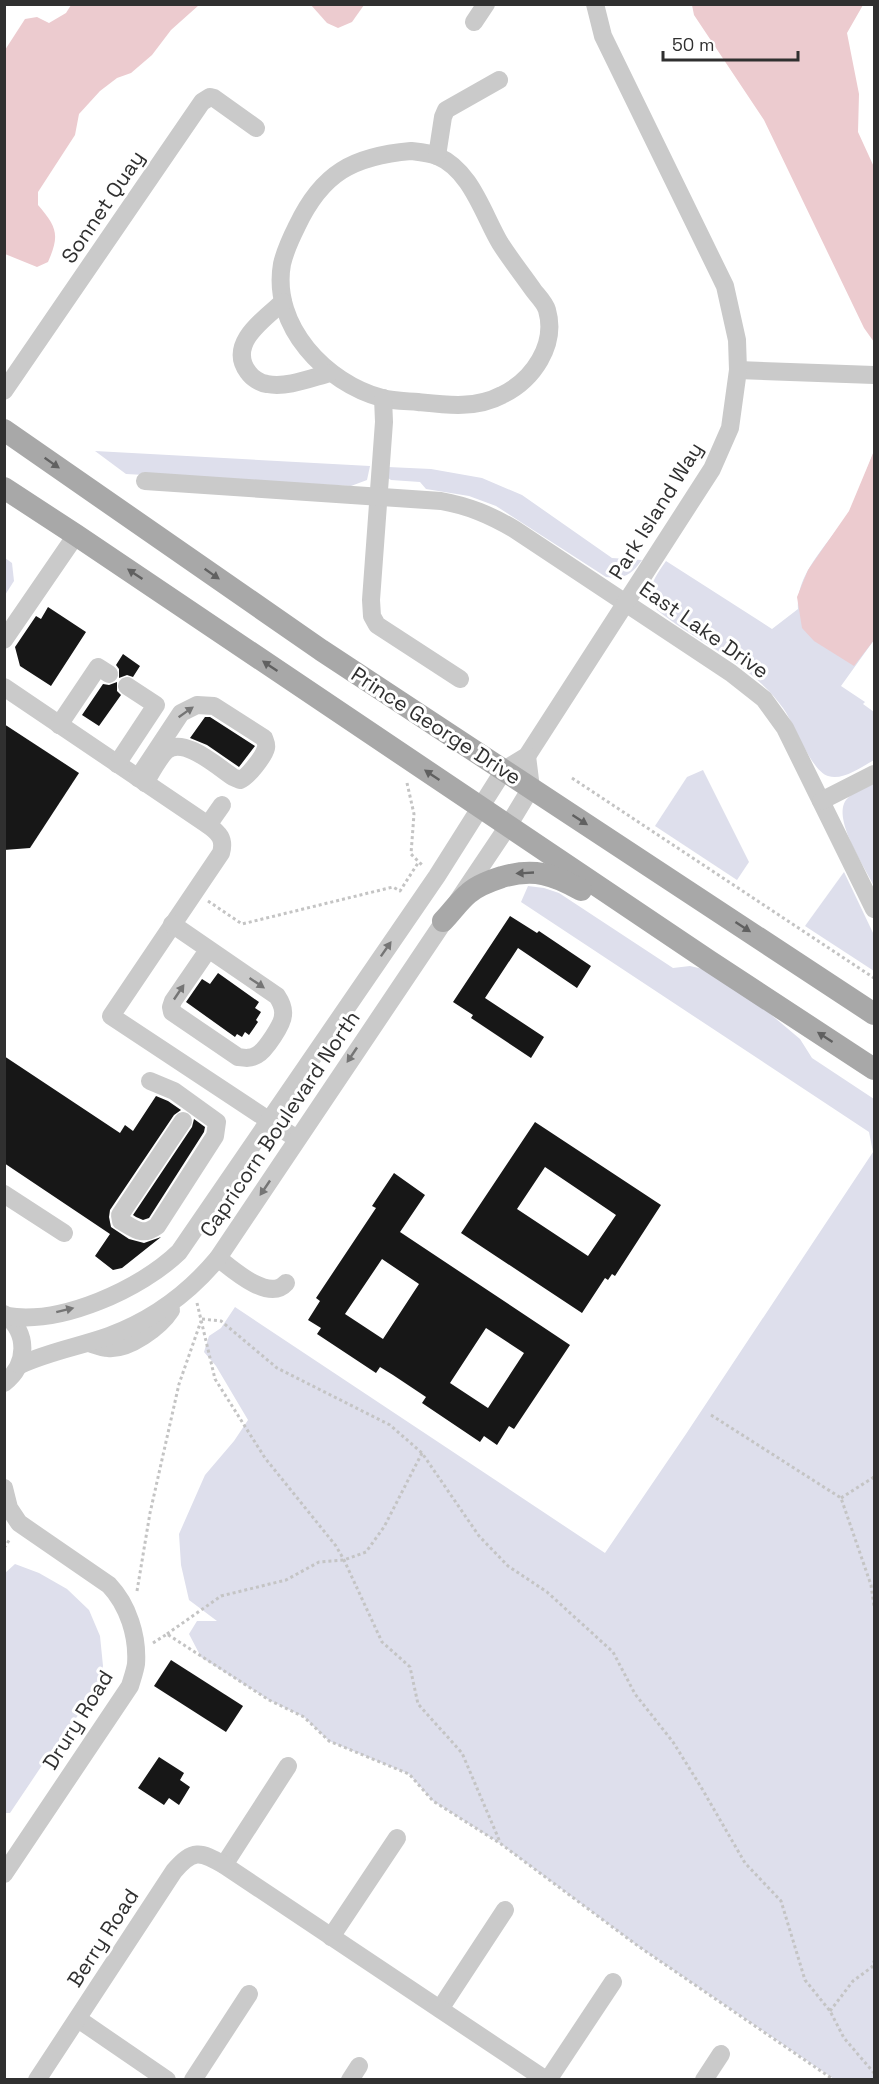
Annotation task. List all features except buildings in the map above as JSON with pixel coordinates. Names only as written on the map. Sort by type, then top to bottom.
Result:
[{"type":"main road","name":"Prince George Drive","points":[[4,430],[321,650],[874,1014]]},
{"type":"main road","name":"Prince George Drive","points":[[4,488],[709,961],[874,1069]]},
{"type":"main road","points":[[443,921],[469,893],[490,881],[519,872],[543,874],[572,885],[709,961]]},
{"type":"street","points":[[474,22],[486,4]]},
{"type":"street","name":"Park Island Way","points":[[504,770],[527,756],[712,469],[729,428],[738,370],[737,340],[725,286],[603,36],[595,4]]},
{"type":"street","points":[[436,156],[446,110],[499,80]]},
{"type":"street","name":"Sonnet Quay","points":[[4,391],[202,102],[210,97],[214,98],[256,128]]},
{"type":"street","points":[[411,151],[436,156],[459,172],[469,185],[501,244],[546,308],[549,328],[539,363],[529,376],[502,396],[482,403],[463,405],[383,398],[352,387],[330,373],[314,358],[300,340],[283,302],[282,265],[304,211],[321,187],[335,174],[355,163],[381,155],[411,151]]},
{"type":"street","points":[[283,302],[252,330],[244,342],[242,353],[246,369],[252,377],[266,384],[289,383],[330,373]]},
{"type":"street","points":[[738,370],[874,375]]},
{"type":"street","points":[[383,398],[384,422],[370,600],[372,616],[377,625],[460,679]]},
{"type":"street","name":"East Lake Drive","points":[[145,481],[441,501],[468,506],[491,515],[731,673],[764,699],[785,728],[874,909]]},
{"type":"street","points":[[4,640],[76,535]]},
{"type":"street","points":[[59,725],[98,667],[110,674]]},
{"type":"street","points":[[117,764],[156,705],[127,686]]},
{"type":"street","points":[[4,687],[208,825],[221,837],[223,847],[221,853],[111,1016],[297,1139]]},
{"type":"street","points":[[197,705],[214,706],[264,738],[266,743],[266,748],[258,761],[248,775],[240,780],[190,748],[179,746],[167,750],[141,780],[181,713],[197,705]]},
{"type":"street","points":[[527,756],[531,788]]},
{"type":"street","name":"Capricorn Boulevard North","points":[[6,1315],[32,1317],[89,1304],[129,1288],[166,1265],[188,1241],[268,1120],[437,876],[504,770]]},
{"type":"street","points":[[821,801],[874,774]]},
{"type":"street","name":"Capricorn Boulevard North","points":[[20,1365],[58,1349],[87,1342],[141,1322],[188,1298],[194,1285],[218,1258],[508,826],[531,788]]},
{"type":"street","points":[[208,825],[222,805]]},
{"type":"street","points":[[172,924],[277,996],[281,1002],[284,1015],[281,1024],[261,1053],[254,1057],[246,1059],[238,1057],[172,1012],[173,1001],[208,950]]},
{"type":"street","points":[[150,1081],[174,1091],[217,1122],[217,1129],[215,1136],[157,1226],[142,1233],[121,1221],[120,1215],[183,1121]]},
{"type":"street","points":[[4,1194],[64,1233]]},
{"type":"street","points":[[218,1258],[264,1288],[278,1290],[286,1283]]},
{"type":"street","points":[[5,1385],[20,1365],[23,1343],[15,1323],[6,1315]]},
{"type":"street","name":"Drury Road","points":[[4,1488],[9,1508],[19,1523],[109,1585],[120,1597],[127,1609],[136,1648],[136,1666],[130,1686],[4,1874]]},
{"type":"street","points":[[224,1865],[288,1766]]},
{"type":"street","points":[[331,1937],[397,1838]]},
{"type":"street","name":"Berry Road","points":[[37,2079],[180,1863],[197,1853],[207,1855],[224,1865],[547,2079],[613,1982]]},
{"type":"street","points":[[440,2009],[505,1910]]},
{"type":"street","points":[[193,2079],[249,1994]]},
{"type":"street","points":[[78,2019],[167,2079]]},
{"type":"street","points":[[704,2079],[721,2054]]},
{"type":"path","points":[[404,776],[414,814],[411,854],[423,867]]},
{"type":"path","points":[[572,778],[874,978]]},
{"type":"path","points":[[194,892],[242,924],[393,887],[400,891],[418,863]]},
{"type":"path","points":[[188,1298],[202,1319],[215,1379],[265,1458],[336,1546],[382,1642],[410,1667],[418,1704],[462,1753],[501,1844]]},
{"type":"path","points":[[202,1319],[221,1321],[276,1368],[390,1425],[422,1453],[479,1536],[508,1566],[547,1593],[613,1652],[635,1694],[673,1742],[745,1863],[781,1901],[805,1980],[830,2011],[844,2038],[874,2073]]},
{"type":"path","points":[[137,1596],[150,1513],[179,1384],[202,1319]]},
{"type":"path","points":[[711,1415],[841,1498],[871,1585],[874,1606]]},
{"type":"path","points":[[146,1648],[221,1596],[286,1580],[319,1562],[344,1560],[366,1552],[384,1527],[422,1453]]},
{"type":"path","points":[[841,1498],[874,1477]]},
{"type":"path","points":[[167,1634],[269,1700],[303,1717],[329,1741],[409,1774],[433,1801],[501,1844],[638,1946],[834,2079]]},
{"type":"path","points":[[830,2011],[853,1981],[872,1967],[874,1961]]},
{"type":"shaded area","points":[[71,5],[199,5],[171,30],[152,55],[131,73],[117,78],[100,91],[79,114],[75,135],[38,192],[38,205],[53,226],[55,238],[48,262],[37,267],[5,254],[5,50],[25,19],[37,17],[49,23],[66,13]]},
{"type":"shaded area","points":[[311,5],[364,5],[352,22],[338,28],[327,23]]},
{"type":"shaded area","points":[[692,5],[863,5],[847,33],[859,94],[858,132],[874,167],[874,342],[864,328],[764,120],[694,15]]},
{"type":"shaded area","points":[[95,451],[370,466],[367,480],[351,486],[126,474]]},
{"type":"shaded area","points":[[874,451],[874,640],[841,686],[865,702],[863,704],[874,712],[874,760],[852,772],[834,777],[828,776],[815,765],[783,708],[770,693],[740,666],[657,610],[651,597],[651,591],[666,561],[772,629],[798,609],[802,582],[849,512]]},
{"type":"shaded area","points":[[874,451],[874,640],[854,666],[814,641],[802,628],[797,597],[808,570],[849,511]]},
{"type":"shaded area","points":[[388,467],[431,469],[482,478],[522,495],[612,558],[642,560],[635,569],[623,577],[606,577],[496,506],[469,496],[426,489],[420,482],[391,480],[388,478]]},
{"type":"shaded area","points":[[5,558],[12,563],[14,581],[5,595]]},
{"type":"shaded area","points":[[703,770],[749,862],[737,880],[655,826],[687,777]]},
{"type":"shaded area","points":[[874,783],[874,886],[846,831],[843,808],[846,800],[852,795]]},
{"type":"shaded area","points":[[844,872],[874,935],[874,971],[805,926]]},
{"type":"shaded area","points":[[528,886],[559,893],[673,968],[690,966],[707,970],[762,1007],[800,1039],[812,1058],[874,1099],[874,2079],[834,2079],[638,1946],[501,1844],[433,1801],[409,1774],[329,1741],[304,1717],[269,1700],[201,1657],[189,1634],[197,1621],[217,1621],[189,1600],[181,1565],[179,1534],[205,1475],[234,1441],[248,1420],[216,1366],[204,1352],[209,1336],[221,1328],[235,1307],[605,1553],[873,1152],[869,1132],[521,902]]},
{"type":"shaded area","points":[[15,1564],[39,1573],[67,1589],[89,1610],[100,1636],[103,1666],[97,1690],[55,1746],[10,1813],[5,1813],[4,1574]]}]
